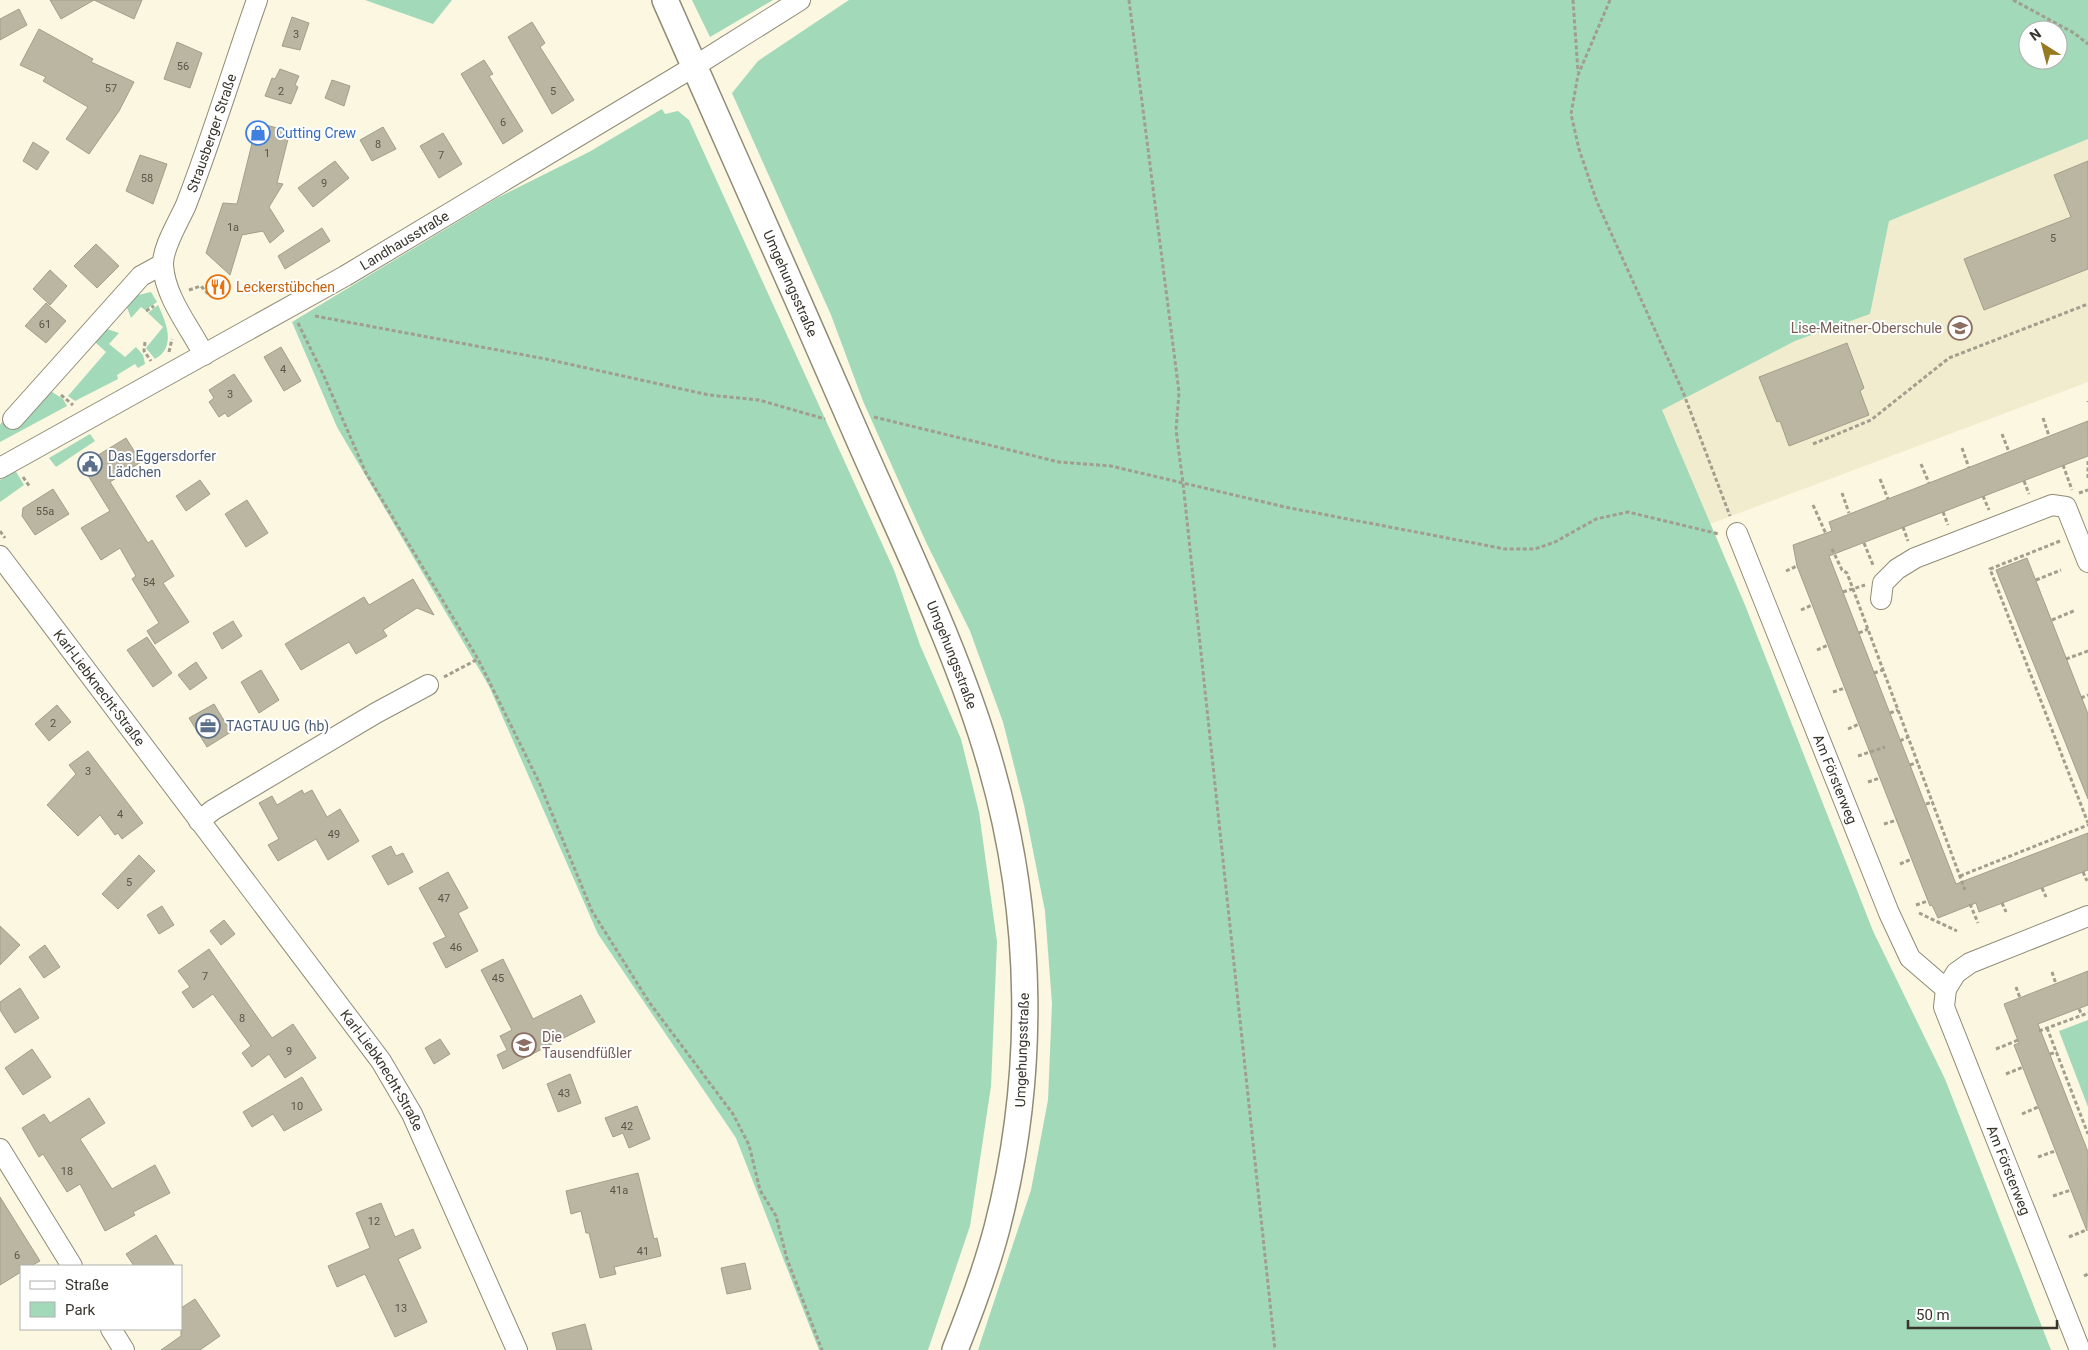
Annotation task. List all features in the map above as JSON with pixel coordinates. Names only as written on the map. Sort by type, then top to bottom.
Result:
[{"type":"main road","name":"Umgehungsstraße","points":[[665,0],[941,626],[991,766],[1008,833],[1017,890],[1024,984],[1025,1050],[1021,1108],[1010,1173],[997,1229],[981,1284],[955,1350]]},
{"type":"street","name":"Strausberger Straße","points":[[163,264],[186,206],[257,0]]},
{"type":"street","name":"Landhausstraße","points":[[0,468],[345,276],[695,66],[800,0]]},
{"type":"street","points":[[13,419],[142,276],[163,264],[166,280],[174,301],[204,355]]},
{"type":"street","points":[[1881,599],[1883,583],[1897,569],[1915,558],[2052,505],[2066,507],[2088,562]]},
{"type":"street","name":"Am Försterweg","points":[[1737,533],[1889,913],[1910,958],[1946,989],[1944,1007],[2080,1350]]},
{"type":"street","name":"Karl-Liebknecht-Straße","points":[[0,556],[352,1021],[397,1085],[443,1180],[517,1350]]},
{"type":"street","points":[[199,821],[350,728],[428,685]]},
{"type":"street","points":[[1946,989],[1956,973],[1970,963],[2088,916]]},
{"type":"street","points":[[0,1149],[71,1265]]},
{"type":"street","points":[[112,1330],[124,1350]]},
{"type":"path","points":[[1129,0],[1179,392],[1176,430],[1275,1350]]},
{"type":"path","points":[[1573,0],[1578,75]]},
{"type":"path","points":[[875,419],[890,420],[1058,462],[1112,466],[1284,507],[1505,549],[1535,549],[1556,542],[1596,519],[1628,512],[1725,536],[1737,533],[1683,392],[1594,193],[1579,150],[1570,114],[1578,75],[1610,0]]},
{"type":"path","points":[[2013,0],[2074,33],[2088,44]]},
{"type":"path","points":[[186,291],[201,286],[209,295],[214,292]]},
{"type":"path","points":[[1813,444],[1871,420],[1950,358],[2088,304]]},
{"type":"path","points":[[313,316],[546,358],[709,395],[759,400],[825,418]]},
{"type":"path","points":[[296,319],[324,374],[366,474],[478,658],[539,782],[592,912],[648,1002],[733,1114],[749,1145],[760,1190],[776,1216],[788,1259],[822,1350]]},
{"type":"path","points":[[145,342],[144,351],[153,364]]},
{"type":"path","points":[[2043,418],[2049,436]]},
{"type":"path","points":[[2002,434],[2009,452]]},
{"type":"path","points":[[1962,448],[1969,468]]},
{"type":"path","points":[[2088,461],[2088,478]]},
{"type":"path","points":[[1921,464],[1929,483]]},
{"type":"path","points":[[2064,465],[2074,495],[2088,490]]},
{"type":"path","points":[[1880,479],[1888,499]]},
{"type":"path","points":[[2024,480],[2026,487]]},
{"type":"path","points":[[1842,494],[1850,514]]},
{"type":"path","points":[[1984,496],[1986,503]]},
{"type":"path","points":[[1813,504],[1826,534]]},
{"type":"path","points":[[1943,512],[1945,518]]},
{"type":"path","points":[[1903,527],[1905,533]]},
{"type":"path","points":[[1960,876],[2088,824],[1990,569],[2061,540]]},
{"type":"path","points":[[1864,543],[1865,548]]},
{"type":"path","points":[[1832,549],[1842,570],[1847,573],[1964,890]]},
{"type":"path","points":[[1786,571],[1797,566]]},
{"type":"path","points":[[2036,580],[2061,570]]},
{"type":"path","points":[[1843,592],[1862,586]]},
{"type":"path","points":[[1802,610],[1812,606]]},
{"type":"path","points":[[2052,620],[2076,610]]},
{"type":"path","points":[[1859,633],[1868,629]]},
{"type":"path","points":[[1817,650],[1828,645]]},
{"type":"path","points":[[2066,659],[2088,651]]},
{"type":"path","points":[[428,685],[478,658]]},
{"type":"path","points":[[1874,673],[1883,670]]},
{"type":"path","points":[[1833,692],[1845,688]]},
{"type":"path","points":[[2081,698],[2088,695]]},
{"type":"path","points":[[1890,713],[1898,710]]},
{"type":"path","points":[[1848,729],[1860,724]]},
{"type":"path","points":[[1900,741],[1909,737]]},
{"type":"path","points":[[1858,756],[1884,747]]},
{"type":"path","points":[[1910,765],[1918,762]]},
{"type":"path","points":[[1868,782],[1880,778]]},
{"type":"path","points":[[1926,804],[1932,802]]},
{"type":"path","points":[[1884,824],[1896,820]]},
{"type":"path","points":[[1941,845],[1947,842]]},
{"type":"path","points":[[1900,864],[1912,859]]},
{"type":"path","points":[[2083,872],[2087,881]]},
{"type":"path","points":[[2042,888],[2046,897]]},
{"type":"path","points":[[1916,906],[1928,901]]},
{"type":"path","points":[[2002,903],[2006,912]]},
{"type":"path","points":[[1970,904],[1978,923]]},
{"type":"path","points":[[1919,913],[1957,931]]},
{"type":"path","points":[[2052,972],[2056,984]]},
{"type":"path","points":[[2016,987],[2020,998]]},
{"type":"path","points":[[2079,1009],[2082,1015]]},
{"type":"path","points":[[2039,1031],[2088,1013]]},
{"type":"path","points":[[2047,1028],[2088,1133],[2081,1134]]},
{"type":"path","points":[[1996,1048],[2018,1040]]},
{"type":"path","points":[[2050,1054],[2056,1052]]},
{"type":"path","points":[[2006,1074],[2023,1067]]},
{"type":"path","points":[[2066,1094],[2072,1092]]},
{"type":"path","points":[[2022,1114],[2038,1107]]},
{"type":"path","points":[[2038,1157],[2055,1151]]},
{"type":"path","points":[[2053,1196],[2071,1190]]},
{"type":"path","points":[[2069,1237],[2086,1230]]},
{"type":"shaded area","name":"Lise-Meitner-Oberschule","points":[[2088,139],[2088,382],[1710,524],[1661,409],[1795,341],[1870,314],[1888,221]]},
{"type":"green space","points":[[365,0],[452,0],[433,24]]},
{"type":"green space","points":[[692,0],[773,0],[710,37]]},
{"type":"green space","points":[[849,0],[2088,0],[2088,139],[1889,221],[1870,314],[1795,341],[1662,410],[1745,605],[1873,931],[1945,1079],[2051,1350],[978,1350],[1031,1190],[1048,1100],[1052,1004],[1045,911],[1024,805],[1003,722],[970,631],[926,542],[863,401],[831,315],[732,93],[758,61]]},
{"type":"green space","points":[[662,109],[665,114],[678,111],[689,120],[894,570],[920,645],[961,739],[979,812],[997,942],[991,1086],[970,1226],[928,1350],[819,1350],[736,1138],[598,934],[489,686],[337,427],[292,322],[497,198],[589,152]]},
{"type":"green space","points":[[151,292],[157,302],[145,310],[141,307],[131,318],[126,305],[134,296]]},
{"type":"green space","points":[[158,305],[166,326],[168,341],[162,354],[155,359],[146,348],[163,327],[148,313]]},
{"type":"green space","points":[[104,328],[119,333],[109,344],[125,357],[136,347],[143,355],[145,364],[138,368],[135,364],[117,375],[118,379],[75,401],[68,396],[106,352],[95,342]]},
{"type":"green space","points":[[49,390],[63,399],[67,406],[0,442],[0,425],[2,422],[12,430]]},
{"type":"green space","points":[[90,434],[95,441],[56,467],[49,458]]},
{"type":"green space","points":[[15,470],[24,485],[0,502],[0,480]]},
{"type":"green space","points":[[2088,1020],[2088,1107],[2059,1031]]},
{"type":"building","points":[[50,0],[94,0],[61,19]]},
{"type":"building","points":[[94,0],[142,0],[134,19]]},
{"type":"building","points":[[19,9],[27,25],[0,40],[0,19]]},
{"type":"building","points":[[292,17],[309,23],[300,50],[282,46]]},
{"type":"building","points":[[532,22],[545,43],[540,47],[574,100],[552,114],[508,37]]},
{"type":"building","points":[[39,29],[93,59],[91,62],[134,82],[119,111],[89,154],[66,139],[88,107],[43,81],[46,77],[20,65]]},
{"type":"building","points":[[177,42],[202,53],[190,88],[164,79]]},
{"type":"building","points":[[484,60],[493,74],[489,76],[523,131],[503,144],[461,74]]},
{"type":"building","points":[[280,69],[299,76],[295,85],[298,87],[291,104],[265,96],[272,78],[275,79]]},
{"type":"building","points":[[332,80],[350,86],[344,106],[325,98]]},
{"type":"building","points":[[257,123],[290,131],[277,183],[283,184],[269,207],[284,231],[270,243],[263,231],[242,235],[230,275],[206,253],[223,203],[237,204]]},
{"type":"building","points":[[383,127],[396,149],[372,161],[360,140]]},
{"type":"building","points":[[443,133],[462,164],[439,178],[420,146]]},
{"type":"building","points":[[33,142],[49,152],[37,170],[23,161]]},
{"type":"building","points":[[140,155],[167,164],[153,204],[126,191]]},
{"type":"building","points":[[335,161],[349,178],[313,207],[298,188]]},
{"type":"building","points":[[2088,161],[2088,269],[1984,310],[1964,259],[2071,217],[2054,175]]},
{"type":"building","points":[[322,228],[330,241],[285,269],[278,256]]},
{"type":"building","points":[[96,244],[119,266],[97,288],[74,266]]},
{"type":"building","points":[[50,270],[67,286],[50,305],[33,289]]},
{"type":"building","points":[[46,303],[66,321],[46,343],[25,326]]},
{"type":"building","points":[[1847,343],[1864,388],[1860,391],[1869,415],[1789,446],[1780,421],[1777,422],[1759,377]]},
{"type":"building","points":[[281,347],[301,381],[284,391],[264,357]]},
{"type":"building","points":[[234,374],[252,401],[228,417],[225,413],[219,417],[209,402],[214,398],[209,390]]},
{"type":"building","points":[[2088,421],[2088,456],[1829,556],[1956,884],[2088,833],[2088,870],[1979,912],[1976,903],[1938,918],[1932,905],[1930,906],[1797,566],[1793,545],[1832,531],[1829,522]]},
{"type":"building","points":[[126,438],[141,462],[110,482],[148,543],[152,540],[174,576],[163,583],[189,622],[155,644],[147,631],[159,623],[132,579],[136,576],[120,548],[101,560],[81,528],[110,511],[79,461],[92,453],[95,457]]},
{"type":"building","points":[[200,480],[210,494],[186,511],[176,496]]},
{"type":"building","points":[[53,489],[69,514],[35,535],[22,516],[23,508]]},
{"type":"building","points":[[247,500],[268,533],[246,547],[225,514]]},
{"type":"building","points":[[2027,558],[2088,714],[2088,799],[1996,570]]},
{"type":"building","points":[[413,579],[434,615],[417,608],[383,630],[387,636],[356,654],[349,642],[301,670],[285,644],[364,597],[369,605]]},
{"type":"building","points":[[233,621],[242,636],[222,649],[213,633]]},
{"type":"building","points":[[147,637],[172,673],[153,687],[127,650]]},
{"type":"building","points":[[196,662],[207,678],[190,690],[178,675]]},
{"type":"building","points":[[261,670],[279,700],[259,713],[241,682]]},
{"type":"building","points":[[214,704],[231,732],[207,747],[189,718]]},
{"type":"building","points":[[57,705],[71,722],[49,741],[35,724]]},
{"type":"building","points":[[88,751],[143,823],[122,839],[118,833],[115,835],[100,815],[78,836],[47,805],[76,774],[69,765]]},
{"type":"building","points":[[302,790],[304,794],[312,790],[327,817],[340,809],[359,841],[328,860],[316,839],[278,861],[268,845],[279,839],[259,803],[272,796],[277,805]]},
{"type":"building","points":[[391,846],[396,856],[403,853],[413,872],[388,885],[372,856]]},
{"type":"building","points":[[139,855],[155,871],[118,909],[102,894]]},
{"type":"building","points":[[448,872],[468,908],[458,913],[478,951],[446,968],[433,943],[446,937],[419,888]]},
{"type":"building","points":[[162,906],[174,925],[159,934],[147,915]]},
{"type":"building","points":[[224,920],[235,934],[221,945],[210,931]]},
{"type":"building","points":[[0,926],[20,945],[0,965]]},
{"type":"building","points":[[45,945],[60,967],[44,978],[29,957]]},
{"type":"building","points":[[209,949],[272,1038],[293,1024],[316,1058],[285,1078],[269,1054],[252,1067],[242,1053],[251,1046],[213,994],[193,1008],[182,992],[190,987],[178,971]]},
{"type":"building","points":[[503,959],[533,1019],[581,995],[595,1022],[503,1069],[497,1055],[507,1050],[500,1036],[512,1030],[481,970]]},
{"type":"building","points":[[2088,971],[2088,1005],[2038,1024],[2088,1152],[2087,1231],[2014,1045],[2019,1043],[2004,1004]]},
{"type":"building","points":[[20,988],[39,1018],[15,1033],[0,1010],[0,1002]]},
{"type":"building","points":[[440,1039],[450,1054],[434,1064],[425,1048]]},
{"type":"building","points":[[32,1049],[51,1077],[23,1095],[5,1068]]},
{"type":"building","points":[[570,1074],[581,1103],[558,1112],[547,1084]]},
{"type":"building","points":[[302,1077],[322,1110],[284,1131],[273,1114],[252,1127],[243,1112]]},
{"type":"building","points":[[89,1098],[105,1123],[80,1139],[112,1189],[155,1165],[170,1193],[133,1212],[135,1215],[105,1231],[80,1184],[67,1192],[43,1154],[39,1157],[22,1128],[44,1114],[50,1123]]},
{"type":"building","points":[[637,1106],[650,1139],[629,1148],[623,1133],[613,1137],[605,1118]]},
{"type":"building","points":[[638,1173],[654,1239],[657,1238],[661,1256],[614,1267],[616,1274],[600,1278],[589,1233],[586,1233],[581,1211],[571,1214],[566,1191]]},
{"type":"building","points":[[0,1197],[40,1261],[33,1265],[20,1265],[20,1273],[0,1285]]},
{"type":"building","points":[[381,1203],[395,1237],[413,1229],[421,1248],[398,1259],[427,1322],[395,1337],[365,1274],[337,1287],[328,1266],[370,1248],[356,1213]]},
{"type":"building","points":[[156,1235],[174,1265],[133,1265],[126,1254]]},
{"type":"building","points":[[745,1263],[751,1289],[727,1294],[721,1268]]},
{"type":"building","points":[[195,1299],[220,1336],[200,1350],[161,1350],[181,1336],[182,1307]]},
{"type":"building","points":[[585,1324],[592,1350],[557,1350],[552,1333]]},
{"type":"place","name":"Cutting Crew","points":[[258,133]]},
{"type":"place","name":"Leckerstübchen","points":[[218,287]]},
{"type":"place","name":"Lise-Meitner-Oberschule","points":[[1960,328]]},
{"type":"place","name":"Das Eggersdorfer Lädchen","points":[[90,464]]},
{"type":"place","name":"TAGTAU UG (hb)","points":[[208,726]]},
{"type":"place","name":"Die Tausendfüßler","points":[[524,1045]]}]
